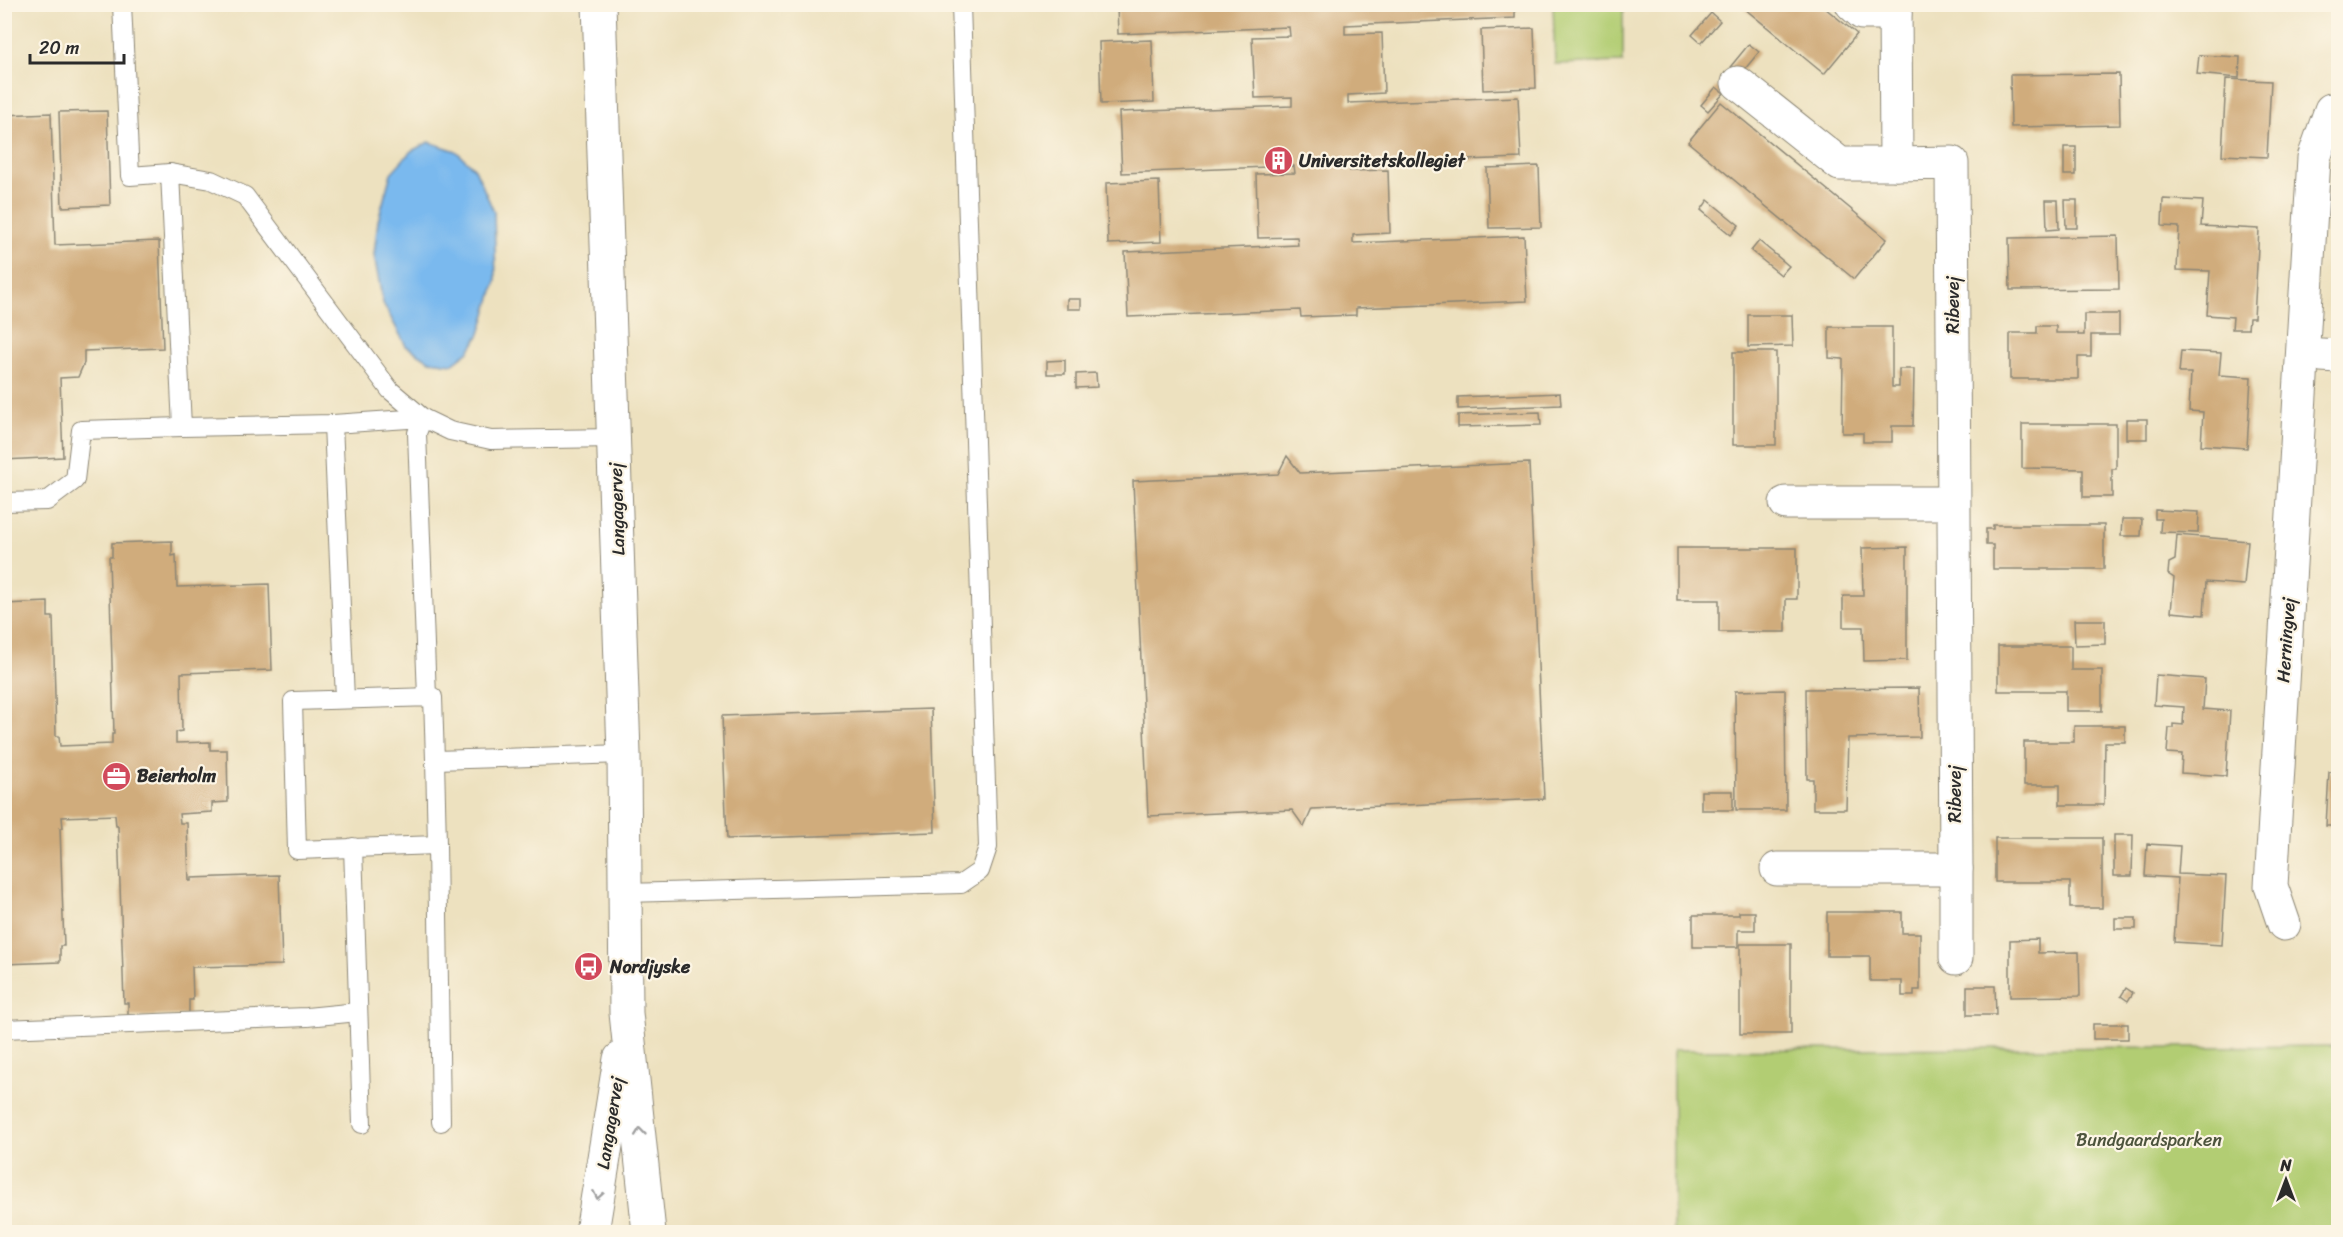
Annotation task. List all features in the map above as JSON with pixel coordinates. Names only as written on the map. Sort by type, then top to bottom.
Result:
[{"type":"street","name":"Langagervej","points":[[599,4],[624,754],[626,1013],[649,1233]]},
{"type":"street","points":[[1852,4],[1862,13],[1895,9],[1896,164]]},
{"type":"street","name":"Ribevej","points":[[1738,83],[1840,164],[1952,163],[1956,958]]},
{"type":"street","name":"Herningvej","points":[[2284,924],[2271,886],[2314,158],[2331,110]]},
{"type":"street","points":[[2304,354],[2338,356]]},
{"type":"street","points":[[1786,503],[1953,503]]},
{"type":"street","points":[[1777,868],[1956,868]]},
{"type":"street","name":"Langagervej","points":[[592,1233],[615,1099],[626,1013]]},
{"type":"lane","points":[[122,4],[130,176],[170,173],[211,180],[244,196],[390,390],[423,418],[450,431],[491,441],[615,438]]},
{"type":"lane","points":[[626,893],[961,884],[981,871],[988,847],[962,4]]},
{"type":"lane","points":[[170,173],[182,427]]},
{"type":"lane","points":[[4,502],[47,501],[75,480],[81,430],[333,424],[423,418]]},
{"type":"lane","points":[[423,418],[417,433],[427,697]]},
{"type":"lane","points":[[333,424],[345,699]]},
{"type":"lane","points":[[437,845],[297,849],[293,701],[433,697],[437,845],[441,1122]]},
{"type":"lane","points":[[435,760],[624,754]]},
{"type":"lane","points":[[353,847],[362,1124]]},
{"type":"lane","points":[[4,1029],[307,1017],[358,1012]]},
{"type":"green space","points":[[1553,5],[1623,5],[1623,62],[1555,64]]},
{"type":"green space","name":"Bundgaardsparken","points":[[2338,1046],[2338,1232],[1673,1232],[1673,1050]]},
{"type":"water","points":[[429,142],[456,151],[475,169],[494,212],[496,281],[480,334],[469,351],[452,364],[430,361],[406,346],[383,303],[374,255],[378,221],[391,173],[411,151]]},
{"type":"building","name":"Universitetskollegiet","points":[[1117,4],[1515,4],[1515,18],[1345,25],[1345,34],[1382,33],[1384,93],[1348,95],[1348,103],[1518,97],[1521,158],[1350,164],[1350,171],[1388,170],[1390,233],[1353,235],[1353,243],[1524,236],[1527,301],[1356,308],[1356,315],[1301,317],[1300,310],[1128,317],[1125,252],[1298,245],[1297,237],[1258,238],[1256,174],[1295,173],[1294,166],[1122,173],[1119,112],[1292,106],[1292,97],[1255,98],[1252,37],[1290,36],[1289,27],[1118,34]]},
{"type":"building","points":[[1739,4],[1820,4],[1857,34],[1824,74]]},
{"type":"building","points":[[1711,13],[1720,21],[1701,43],[1692,35]]},
{"type":"building","points":[[1534,28],[1536,88],[1483,90],[1481,30]]},
{"type":"building","points":[[1152,40],[1154,102],[1101,104],[1099,42]]},
{"type":"building","points":[[1749,44],[1759,52],[1740,75],[1731,66]]},
{"type":"building","points":[[2199,55],[2240,57],[2239,78],[2197,74]]},
{"type":"building","points":[[2119,74],[2120,125],[2011,127],[2010,75]]},
{"type":"building","points":[[2226,79],[2271,81],[2267,157],[2222,155]]},
{"type":"building","points":[[1716,87],[1724,93],[1708,111],[1701,105]]},
{"type":"building","points":[[1721,102],[1887,239],[1854,279],[1688,142]]},
{"type":"building","points":[[107,111],[110,205],[62,207],[59,112]]},
{"type":"building","points":[[51,113],[55,245],[159,241],[163,348],[84,351],[84,363],[78,377],[60,378],[63,457],[4,460],[4,115]]},
{"type":"building","points":[[2064,147],[2076,147],[2076,175],[2064,175]]},
{"type":"building","name":"Universitetskollegiet","points":[[1539,166],[1541,227],[1489,228],[1487,168]]},
{"type":"building","points":[[1159,181],[1161,242],[1108,244],[1106,183]]},
{"type":"building","points":[[2163,199],[2203,201],[2201,226],[2259,229],[2254,318],[2249,318],[2248,329],[2232,329],[2233,317],[2207,315],[2210,271],[2177,270],[2179,227],[2162,226]]},
{"type":"building","points":[[1708,200],[1739,225],[1731,235],[1701,210]]},
{"type":"building","points":[[2046,200],[2058,200],[2059,229],[2047,230]]},
{"type":"building","points":[[2065,200],[2077,200],[2077,228],[2066,228]]},
{"type":"building","points":[[2118,236],[2119,289],[2010,290],[2009,238]]},
{"type":"building","points":[[1759,241],[1789,266],[1781,275],[1751,251]]},
{"type":"building","points":[[1067,299],[1081,299],[1081,309],[1067,309]]},
{"type":"building","points":[[2084,314],[2119,314],[2119,335],[2091,335],[2091,357],[2078,357],[2078,379],[2010,379],[2010,333],[2037,333],[2037,326],[2056,326],[2056,333],[2084,335]]},
{"type":"building","points":[[1748,315],[1792,315],[1793,346],[1748,347]]},
{"type":"building","points":[[1829,327],[1892,327],[1892,387],[1899,387],[1899,369],[1914,369],[1913,426],[1892,426],[1892,442],[1863,442],[1863,433],[1842,433],[1843,359],[1829,358]]},
{"type":"building","points":[[2181,351],[2221,353],[2219,375],[2251,377],[2247,448],[2201,445],[2203,412],[2189,411],[2191,373],[2179,373]]},
{"type":"building","points":[[1733,352],[1776,352],[1776,445],[1733,445]]},
{"type":"building","points":[[1065,360],[1065,374],[1047,374],[1047,361]]},
{"type":"building","points":[[1096,373],[1097,387],[1076,388],[1076,374]]},
{"type":"building","points":[[1560,393],[1561,405],[1458,409],[1458,397]]},
{"type":"building","points":[[1540,412],[1541,425],[1458,427],[1458,415]]},
{"type":"building","points":[[2126,419],[2147,419],[2147,439],[2126,439]]},
{"type":"building","points":[[2022,424],[2116,424],[2116,469],[2112,469],[2112,497],[2083,497],[2083,469],[2022,468]]},
{"type":"building","points":[[1287,456],[1300,473],[1529,463],[1544,799],[1312,809],[1304,827],[1292,810],[1148,816],[1133,481],[1278,474]]},
{"type":"building","points":[[2155,510],[2199,512],[2198,533],[2160,532],[2161,519],[2155,519]]},
{"type":"building","points":[[2122,519],[2142,519],[2141,536],[2121,536]]},
{"type":"building","points":[[1993,525],[2104,525],[2104,569],[1993,569],[1993,545],[1986,545],[1986,529],[1993,529]]},
{"type":"building","points":[[2177,535],[2248,541],[2244,585],[2206,582],[2204,615],[2171,612],[2174,578],[2168,574],[2169,563],[2175,560]]},
{"type":"building","name":"Beierholm","points":[[172,541],[172,556],[176,555],[177,587],[269,584],[272,670],[181,673],[182,731],[176,732],[176,743],[210,742],[210,750],[227,750],[228,802],[212,803],[212,812],[179,814],[180,823],[187,823],[189,881],[191,878],[279,875],[282,965],[192,967],[193,1000],[189,1000],[189,1015],[128,1017],[128,1003],[124,1003],[118,826],[116,826],[115,815],[62,817],[63,828],[60,828],[64,946],[60,946],[60,962],[4,964],[4,604],[48,602],[48,617],[53,617],[56,736],[59,736],[60,746],[112,744],[112,734],[114,734],[109,557],[112,557],[112,543]]},
{"type":"building","points":[[1907,547],[1907,660],[1864,661],[1863,627],[1843,627],[1843,596],[1863,596],[1862,548]]},
{"type":"building","points":[[1677,548],[1797,548],[1797,599],[1786,599],[1786,632],[1719,632],[1719,600],[1677,600]]},
{"type":"building","points":[[2074,620],[2105,620],[2105,644],[2075,645]]},
{"type":"building","points":[[1998,646],[2071,646],[2071,670],[2102,670],[2102,711],[2066,711],[2066,691],[1998,691]]},
{"type":"building","points":[[2335,651],[2338,651],[2338,703],[2332,703]]},
{"type":"building","points":[[2156,675],[2205,679],[2203,709],[2230,711],[2226,776],[2181,773],[2182,754],[2167,753],[2169,728],[2173,728],[2173,724],[2183,725],[2184,707],[2154,705]]},
{"type":"building","points":[[1919,688],[1920,737],[1848,738],[1846,809],[1813,809],[1813,779],[1807,779],[1806,689]]},
{"type":"building","points":[[1785,690],[1786,810],[1736,810],[1735,691]]},
{"type":"building","points":[[931,709],[935,832],[727,839],[722,716]]},
{"type":"building","points":[[2074,726],[2125,726],[2125,742],[2105,742],[2104,805],[2060,805],[2060,785],[2024,785],[2024,742],[2074,742]]},
{"type":"building","points":[[2334,755],[2338,755],[2338,826],[2326,826],[2329,772],[2333,772]]},
{"type":"building","points":[[1701,791],[1733,791],[1733,810],[1701,810]]},
{"type":"building","points":[[2114,835],[2133,835],[2132,876],[2114,876]]},
{"type":"building","points":[[1995,838],[2102,838],[2102,908],[2070,908],[2070,882],[1995,882]]},
{"type":"building","points":[[2147,844],[2180,846],[2178,874],[2226,876],[2222,945],[2174,942],[2178,878],[2145,876]]},
{"type":"building","points":[[1739,912],[1755,912],[1755,930],[1738,930],[1738,947],[1693,947],[1693,915],[1739,915]]},
{"type":"building","points":[[1827,912],[1902,912],[1902,933],[1920,933],[1920,990],[1914,990],[1914,996],[1902,996],[1902,981],[1870,981],[1870,956],[1827,956]]},
{"type":"building","points":[[2115,918],[2136,918],[2136,929],[2115,929]]},
{"type":"building","points":[[2038,939],[2038,953],[2079,952],[2080,996],[2010,997],[2010,940]]},
{"type":"building","points":[[1740,944],[1791,944],[1791,1034],[1740,1034]]},
{"type":"building","points":[[1967,986],[1995,986],[1996,1015],[1967,1015]]},
{"type":"building","points":[[2126,988],[2133,993],[2128,1001],[2121,996]]},
{"type":"building","points":[[2093,1024],[2128,1024],[2128,1039],[2093,1039]]},
{"type":"place","name":"Universitetskollegiet","points":[[1278,161]]},
{"type":"place","name":"Beierholm","points":[[116,776]]},
{"type":"place","name":"Nordjyske","points":[[589,967]]}]
